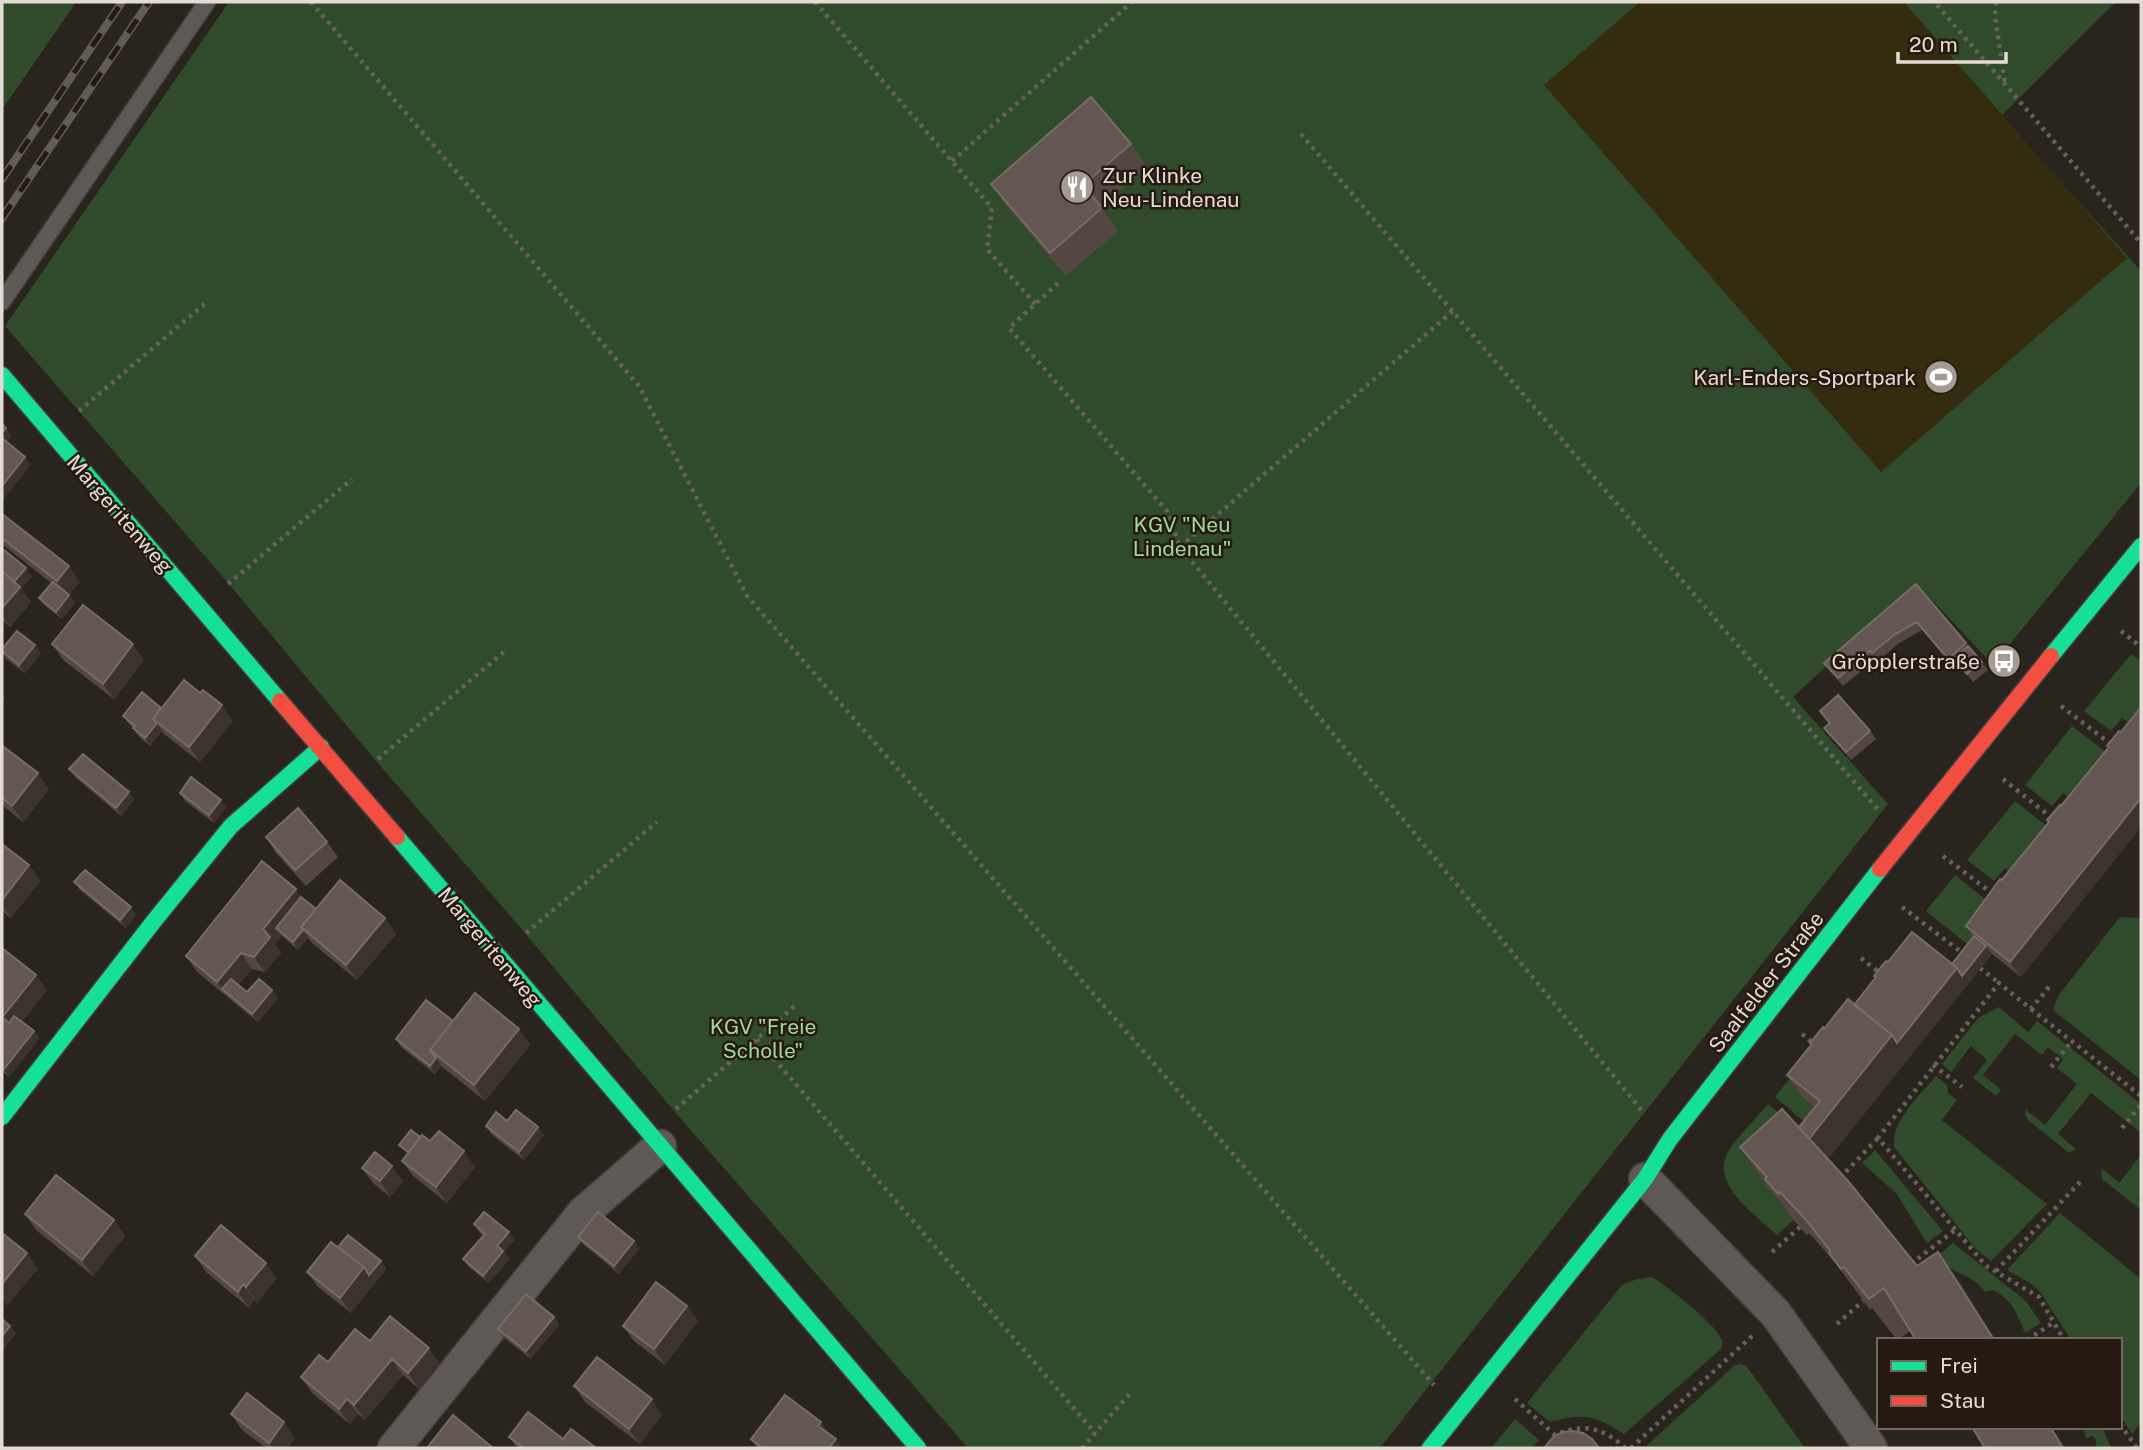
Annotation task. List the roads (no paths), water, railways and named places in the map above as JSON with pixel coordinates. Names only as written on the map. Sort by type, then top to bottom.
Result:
[{"type":"street","name":"Margeritenweg","points":[[2,375],[918,1448]]},
{"type":"street","name":"Saalfelder Straße","points":[[1430,1448],[1645,1178],[1670,1139],[1903,839],[2141,546]]},
{"type":"street","points":[[2,1117],[154,921],[231,827],[321,747]]},
{"type":"street","points":[[394,1448],[583,1213],[654,1139]]},
{"type":"street","points":[[1645,1178],[1776,1314],[1871,1448]]},
{"type":"lane","points":[[2,302],[207,2]]},
{"type":"railway","points":[[2,179],[122,2]]},
{"type":"railway","points":[[2,218],[149,2]]},
{"type":"place","name":"Zur Klinke Neu-Lindenau","points":[[1077,187]]},
{"type":"place","name":"Karl-Enders-Sportpark","points":[[1941,377]]},
{"type":"place","name":"Gröpplerstraße","points":[[2004,661]]},
{"type":"park label","name":"KGV \"Neu Lindenau\"","points":[[1182,536]]},
{"type":"park label","name":"KGV \"Freie Scholle\"","points":[[763,1038]]}]
